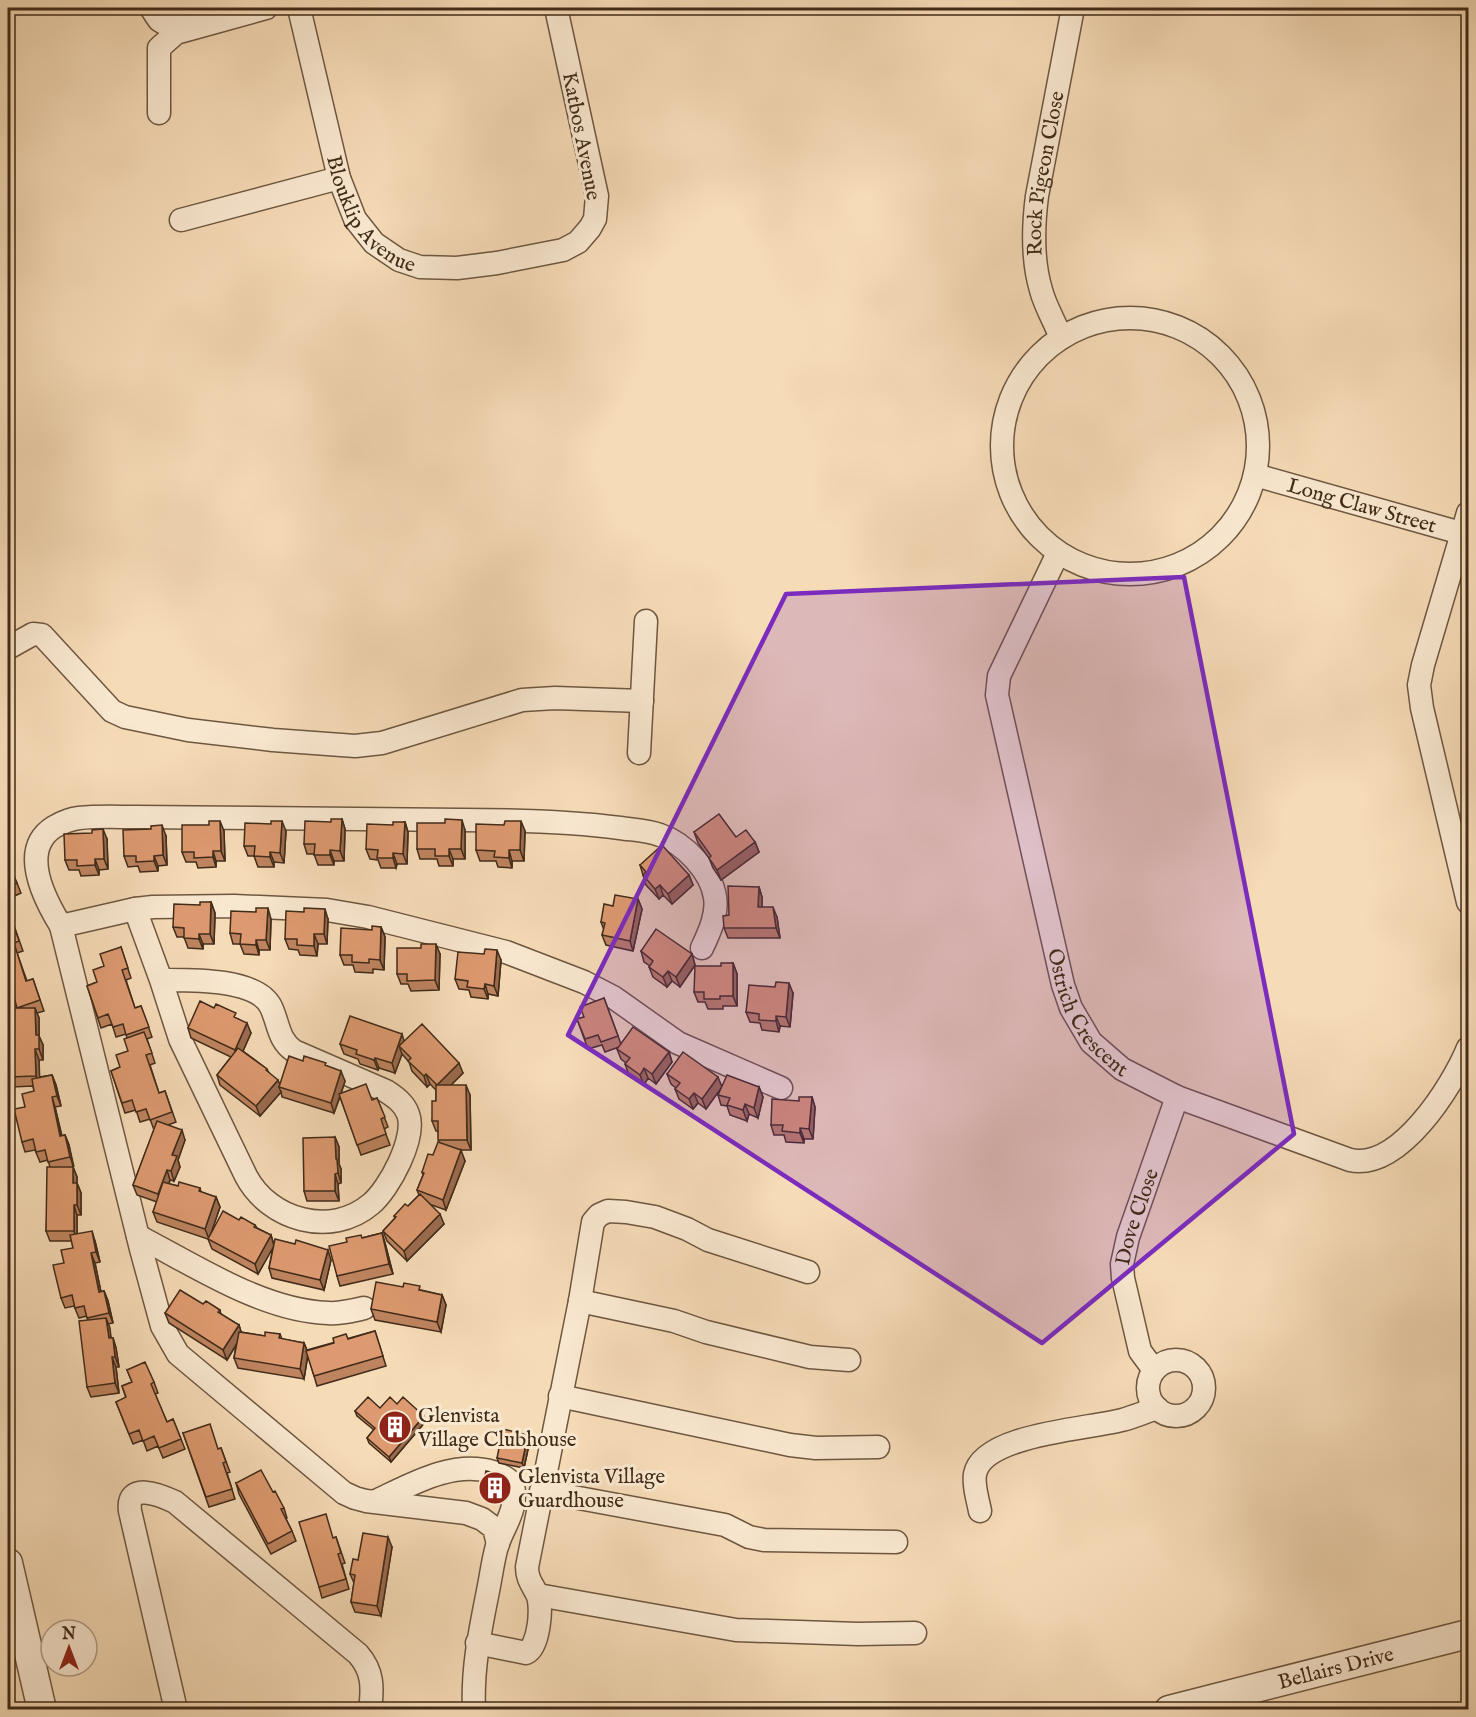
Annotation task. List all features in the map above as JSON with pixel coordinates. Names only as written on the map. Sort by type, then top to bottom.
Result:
[{"type":"street","points":[[151,8],[159,20],[164,23],[222,8]]},
{"type":"street","points":[[159,113],[159,48],[165,40],[176,33],[266,8]]},
{"type":"street","name":"Blouklip Avenue","points":[[298,8],[339,178],[355,219],[366,235],[391,255],[409,265],[435,269],[496,263],[563,250]]},
{"type":"street","name":"Katbos Avenue","points":[[556,8],[597,196],[595,219],[590,228],[578,242],[563,250]]},
{"type":"street","name":"Rock Pigeon Close","points":[[1061,338],[1041,291],[1036,264],[1034,228],[1037,196],[1073,8]]},
{"type":"street","points":[[181,220],[339,178]]},
{"type":"street","points":[[1125,318],[1159,321],[1190,333],[1218,352],[1239,378],[1253,409],[1259,442],[1255,475],[1240,513],[1213,544],[1177,566],[1137,574],[1096,570],[1058,553],[1027,524],[1007,486],[1001,445],[1009,403],[1030,366],[1061,338],[1092,324],[1125,318]]},
{"type":"street","name":"Long Claw Street","points":[[1255,475],[1467,527]]},
{"type":"street","points":[[1467,527],[1423,664],[1419,686],[1422,708],[1468,902]]},
{"type":"street","name":"Ostrich Crescent","points":[[1058,553],[999,676],[998,705],[1063,985],[1071,1008],[1091,1042],[1109,1060],[1141,1080],[1177,1097],[1350,1160],[1366,1162],[1388,1153],[1404,1140],[1423,1119],[1442,1097],[1457,1074],[1468,1048]]},
{"type":"street","points":[[639,753],[646,621]]},
{"type":"street","points":[[8,648],[33,634],[45,636],[112,711],[125,717],[188,730],[327,745],[381,743],[522,700],[555,698],[642,701]]},
{"type":"street","points":[[498,1544],[494,1528],[476,1516],[393,1506],[355,1498],[334,1486],[178,1354],[162,1326],[61,926],[49,907],[36,867],[40,840],[47,831],[78,818],[515,820],[586,824],[652,832],[680,846],[697,861],[715,897],[713,921],[702,948]]},
{"type":"street","points":[[61,926],[153,907],[234,906],[327,910],[368,917],[506,952],[596,987],[678,1043],[782,1088]]},
{"type":"street","points":[[135,909],[180,1039],[246,1176],[258,1196],[282,1213],[314,1222],[344,1218],[370,1205],[392,1178],[409,1129],[408,1115],[397,1098],[286,1046],[270,1005],[265,998],[255,992],[207,981],[161,980]]},
{"type":"street","name":"Dove Close","points":[[1154,1370],[1140,1351],[1123,1278],[1122,1264],[1128,1237],[1177,1097]]},
{"type":"street","points":[[477,1643],[520,1653],[531,1651],[537,1638],[538,1595],[529,1582],[526,1567],[580,1300],[593,1222],[599,1215],[608,1211],[655,1217],[708,1240],[808,1272]]},
{"type":"street","points":[[138,1236],[242,1290],[281,1305],[331,1314],[364,1308]]},
{"type":"street","points":[[580,1300],[674,1321],[706,1332],[810,1357],[849,1360]]},
{"type":"street","points":[[1166,1362],[1186,1362],[1197,1370],[1203,1382],[1199,1403],[1189,1412],[1176,1415],[1162,1412],[1149,1396],[1150,1376],[1154,1370],[1166,1362]]},
{"type":"street","points":[[560,1396],[790,1445],[816,1448],[878,1447]]},
{"type":"street","points":[[980,1511],[975,1473],[986,1457],[997,1449],[1016,1441],[1122,1420],[1157,1408]]},
{"type":"street","points":[[376,1501],[409,1485],[445,1472],[465,1469],[496,1473],[511,1482],[514,1490],[509,1522],[498,1544],[477,1643],[472,1684],[474,1710]]},
{"type":"street","points":[[541,1491],[726,1525],[749,1537],[764,1540],[896,1542]]},
{"type":"street","points":[[176,1710],[130,1511],[131,1499],[134,1495],[141,1493],[163,1496],[175,1502],[358,1654],[366,1664],[372,1681],[370,1710]]},
{"type":"street","points":[[8,1563],[42,1710]]},
{"type":"street","points":[[538,1595],[736,1630],[915,1634]]},
{"type":"street","name":"Bellairs Drive","points":[[1169,1710],[1468,1634]]},
{"type":"highlighted area","points":[[1184,577],[1294,1134],[1042,1343],[568,1035],[786,594]]},
{"type":"building","points":[[719,814],[736,837],[746,830],[755,842],[717,870],[709,858],[711,856],[694,832]]},
{"type":"building","points":[[331,819],[342,819],[340,851],[330,850],[330,855],[314,855],[315,844],[304,844],[305,821],[331,822]]},
{"type":"building","points":[[445,819],[462,820],[461,849],[449,849],[449,856],[435,856],[435,849],[417,849],[417,823],[445,823]]},
{"type":"building","points":[[209,821],[220,821],[221,851],[213,851],[213,857],[194,858],[194,852],[182,852],[182,825],[209,825]]},
{"type":"building","points":[[271,821],[282,821],[280,853],[270,852],[270,857],[254,856],[255,846],[244,846],[245,823],[271,824]]},
{"type":"building","points":[[505,821],[521,821],[520,850],[509,850],[509,858],[494,857],[495,851],[476,850],[476,824],[504,825]]},
{"type":"building","points":[[393,822],[405,822],[403,854],[393,853],[393,858],[377,858],[378,850],[366,849],[367,824],[393,825]]},
{"type":"building","points":[[162,825],[163,855],[154,856],[154,861],[136,862],[136,856],[124,856],[123,830],[151,829],[151,826]]},
{"type":"building","points":[[103,829],[104,859],[95,859],[95,865],[77,866],[77,860],[65,860],[64,834],[92,833],[92,830]]},
{"type":"building","points":[[662,845],[689,875],[668,894],[660,885],[655,889],[643,875],[646,872],[640,865]]},
{"type":"building","points":[[8,864],[17,883],[8,887]]},
{"type":"building","points":[[728,886],[759,887],[758,907],[773,907],[776,928],[724,928],[723,916],[729,915]]},
{"type":"building","points":[[615,895],[638,899],[630,941],[602,935],[605,923],[601,922],[604,904],[613,906]]},
{"type":"building","points":[[200,902],[211,902],[210,934],[199,934],[199,939],[184,938],[184,928],[173,927],[174,904],[200,905]]},
{"type":"building","points":[[256,908],[268,908],[266,940],[256,940],[256,945],[240,944],[241,934],[230,933],[231,911],[256,912]]},
{"type":"building","points":[[304,908],[325,909],[324,934],[314,934],[314,946],[297,945],[297,939],[285,939],[286,911],[304,912]]},
{"type":"building","points":[[12,920],[19,941],[14,943],[26,981],[33,979],[40,1000],[17,1008],[14,997],[8,999],[8,922]]},
{"type":"building","points":[[372,926],[381,927],[380,960],[369,959],[369,963],[352,962],[352,955],[340,955],[341,928],[372,930]]},
{"type":"building","points":[[656,929],[692,954],[676,977],[668,971],[663,977],[649,967],[653,961],[641,951]]},
{"type":"building","points":[[421,944],[436,944],[435,980],[407,981],[407,974],[397,974],[397,948],[421,948]]},
{"type":"building","points":[[121,947],[128,968],[122,970],[135,1008],[141,1006],[149,1027],[126,1035],[123,1024],[113,1027],[108,1014],[98,1018],[87,986],[97,982],[93,970],[104,966],[100,954]]},
{"type":"building","points":[[485,949],[497,950],[494,986],[485,984],[484,989],[467,987],[468,981],[455,979],[458,952],[484,954]]},
{"type":"building","points":[[721,963],[733,963],[733,996],[704,999],[704,992],[694,992],[695,966],[721,966]]},
{"type":"building","points":[[776,982],[789,983],[786,1017],[776,1016],[776,1021],[759,1020],[759,1014],[746,1012],[749,985],[775,987]]},
{"type":"building","points":[[604,998],[618,1036],[601,1042],[598,1035],[585,1039],[577,1019],[584,1017],[580,1007]]},
{"type":"building","points":[[200,1001],[214,1008],[216,1004],[236,1013],[234,1017],[247,1023],[235,1050],[188,1028]]},
{"type":"building","points":[[8,1008],[35,1008],[36,1035],[39,1035],[39,1049],[35,1049],[36,1076],[8,1077]]},
{"type":"building","points":[[350,1016],[402,1034],[392,1063],[356,1054],[357,1050],[340,1044]]},
{"type":"building","points":[[422,1024],[459,1063],[437,1085],[408,1061],[411,1058],[399,1046]]},
{"type":"building","points":[[633,1027],[669,1052],[652,1074],[644,1068],[640,1075],[625,1064],[630,1058],[617,1049]]},
{"type":"building","points":[[144,1032],[152,1053],[146,1055],[159,1093],[165,1091],[172,1112],[150,1120],[146,1109],[136,1112],[132,1100],[122,1103],[111,1071],[120,1067],[116,1055],[128,1051],[124,1039]]},
{"type":"building","points":[[238,1048],[278,1080],[256,1106],[217,1075]]},
{"type":"building","points":[[683,1052],[718,1077],[702,1099],[694,1093],[689,1099],[675,1089],[680,1083],[667,1074]]},
{"type":"building","points":[[289,1056],[303,1061],[304,1056],[341,1071],[331,1103],[279,1087]]},
{"type":"building","points":[[52,1075],[57,1096],[52,1097],[60,1136],[65,1135],[70,1157],[48,1162],[45,1150],[36,1152],[33,1139],[22,1142],[14,1109],[25,1107],[22,1094],[34,1091],[32,1079]]},
{"type":"building","points":[[727,1075],[759,1087],[754,1108],[745,1104],[743,1110],[727,1105],[730,1098],[718,1095]]},
{"type":"building","points":[[366,1084],[372,1100],[377,1098],[385,1117],[381,1119],[386,1134],[357,1145],[339,1094]]},
{"type":"building","points":[[436,1085],[466,1085],[467,1140],[438,1140],[438,1121],[432,1121],[432,1101],[436,1101]]},
{"type":"building","points":[[799,1097],[812,1097],[809,1129],[800,1128],[800,1133],[782,1131],[783,1125],[771,1125],[772,1099],[799,1101]]},
{"type":"building","points":[[157,1121],[182,1130],[172,1155],[177,1156],[171,1171],[167,1170],[158,1194],[133,1185]]},
{"type":"building","points":[[335,1137],[338,1173],[335,1174],[335,1191],[304,1191],[303,1138]]},
{"type":"building","points":[[438,1142],[461,1150],[443,1200],[417,1190],[428,1154],[433,1155]]},
{"type":"building","points":[[47,1167],[73,1167],[73,1183],[77,1183],[74,1231],[46,1231]]},
{"type":"building","points":[[163,1182],[178,1186],[179,1182],[200,1188],[199,1191],[216,1197],[205,1229],[153,1212]]},
{"type":"building","points":[[420,1194],[440,1214],[404,1251],[383,1231],[405,1204],[408,1206]]},
{"type":"building","points":[[223,1211],[239,1220],[241,1217],[255,1225],[254,1227],[271,1235],[255,1264],[208,1239]]},
{"type":"building","points":[[92,1231],[96,1252],[91,1253],[99,1292],[104,1291],[109,1313],[87,1318],[84,1306],[75,1308],[72,1295],[61,1298],[53,1265],[64,1263],[61,1250],[73,1248],[70,1235]]},
{"type":"building","points":[[382,1233],[389,1264],[337,1276],[329,1246],[347,1242],[346,1238],[361,1235],[362,1238]]},
{"type":"building","points":[[275,1239],[295,1244],[296,1240],[328,1250],[320,1280],[269,1268]]},
{"type":"building","points":[[376,1282],[403,1287],[404,1283],[420,1286],[419,1290],[442,1295],[437,1322],[371,1309]]},
{"type":"building","points":[[180,1290],[203,1304],[206,1301],[220,1310],[218,1312],[239,1325],[223,1350],[165,1313]]},
{"type":"building","points":[[106,1318],[109,1338],[113,1338],[115,1357],[112,1357],[115,1383],[87,1387],[79,1321]]},
{"type":"building","points":[[375,1331],[383,1356],[314,1376],[306,1351],[334,1343],[333,1338],[346,1334],[348,1339]]},
{"type":"building","points":[[239,1332],[265,1336],[265,1332],[280,1334],[279,1338],[304,1343],[300,1369],[234,1358]]},
{"type":"building","points":[[145,1362],[154,1382],[151,1384],[167,1422],[173,1419],[181,1439],[159,1448],[154,1436],[143,1441],[139,1430],[129,1434],[116,1402],[126,1397],[122,1386],[132,1382],[127,1370]]},
{"type":"building","name":"Glenvista Village Clubhouse","points":[[368,1397],[380,1408],[390,1397],[397,1404],[403,1397],[424,1416],[389,1457],[367,1438],[375,1428],[355,1411]]},
{"type":"building","points":[[210,1424],[218,1449],[221,1448],[226,1462],[223,1463],[232,1489],[206,1497],[183,1433]]},
{"type":"building","points":[[503,1429],[528,1435],[522,1463],[497,1458]]},
{"type":"building","points":[[261,1470],[284,1508],[281,1509],[292,1531],[268,1544],[236,1483]]},
{"type":"building","name":"Glenvista Village Guardhouse","points":[[486,1471],[504,1475],[500,1495],[482,1491]]},
{"type":"building","points":[[326,1514],[333,1538],[336,1537],[341,1553],[338,1554],[346,1579],[319,1587],[299,1522]]},
{"type":"building","points":[[363,1533],[388,1537],[377,1606],[351,1602],[355,1575],[350,1574],[353,1559],[358,1560]]},
{"type":"place","name":"Glenvista Village Clubhouse","points":[[395,1427]]},
{"type":"place","name":"Glenvista Village Guardhouse","points":[[495,1488]]}]
